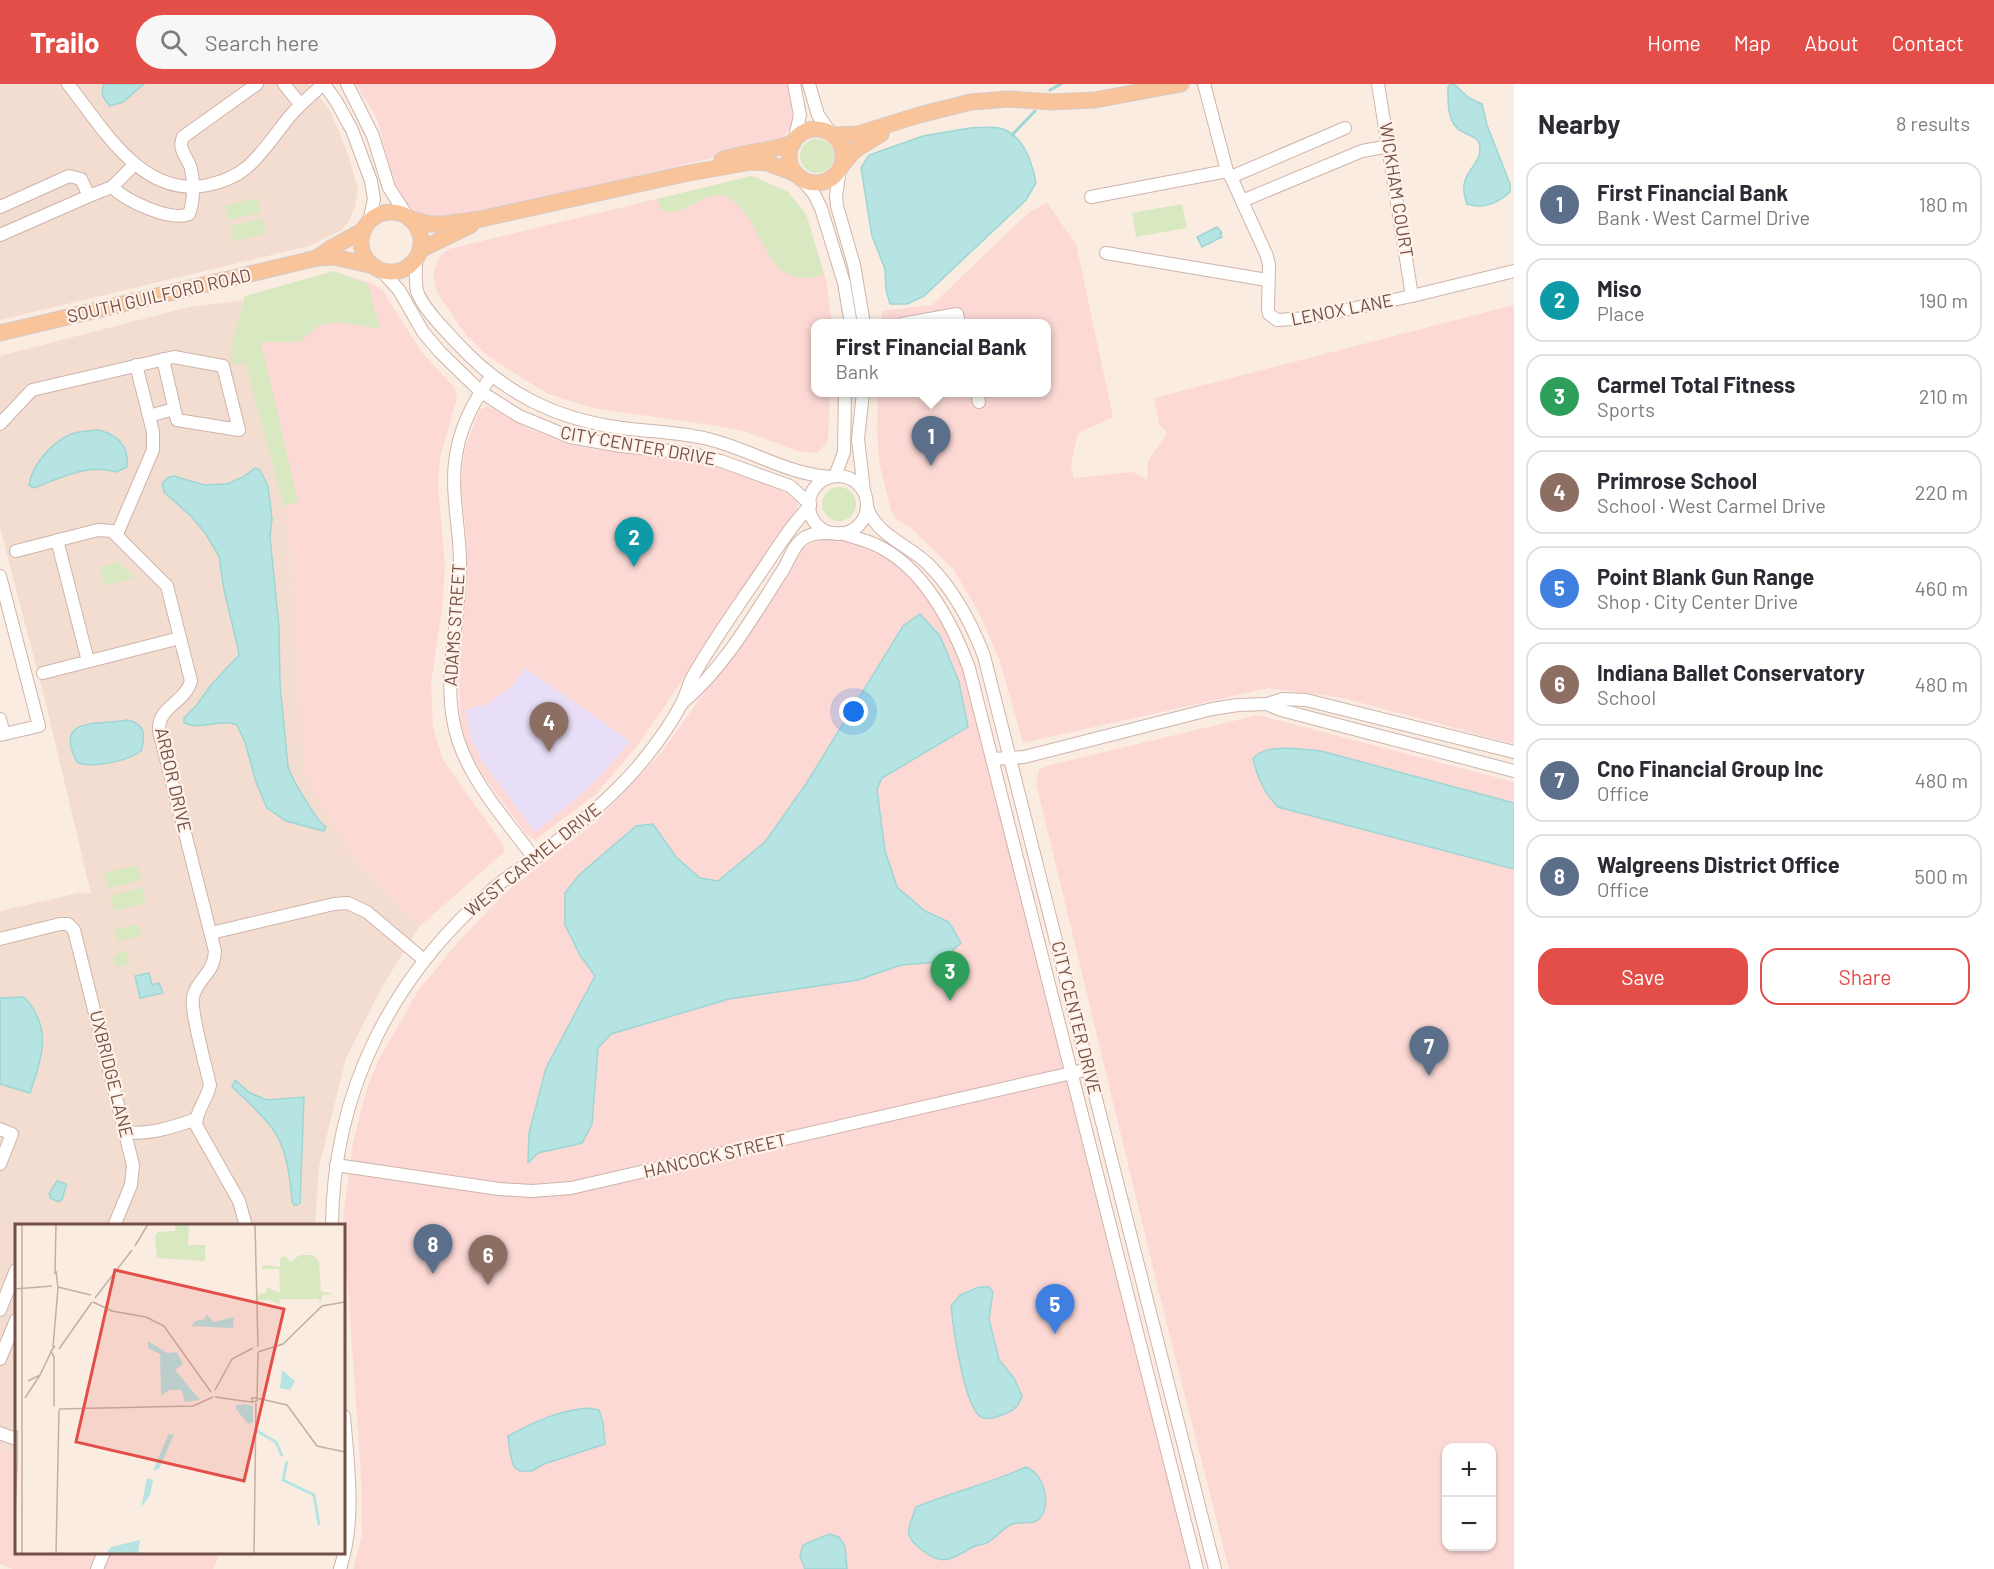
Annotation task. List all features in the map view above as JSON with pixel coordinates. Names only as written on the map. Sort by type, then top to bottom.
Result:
[{"type":"main road","points":[[797,175],[789,157],[793,142],[799,135],[810,130],[858,134],[971,102],[1009,99],[1052,102],[1095,100],[1181,84]]},
{"type":"main road","points":[[481,219],[418,255],[403,270],[391,272],[377,268],[364,253],[362,241],[367,226],[379,215],[391,212],[429,224],[481,219],[700,171],[760,162],[797,175],[809,182],[823,183],[831,179],[855,150],[898,122]]},
{"type":"main road","points":[[829,130],[843,150],[841,167]]},
{"type":"main road","points":[[700,171],[738,154],[774,150],[793,142]]},
{"type":"main road","points":[[410,218],[420,233],[418,255]]},
{"type":"main road","name":"SOUTH GUILFORD ROAD","points":[[317,258],[367,226]]},
{"type":"main road","name":"SOUTH GUILFORD ROAD","points":[[0,333],[317,258],[334,257],[377,268]]},
{"type":"street","points":[[68,84],[135,164],[156,179],[174,185],[192,187],[221,182],[245,169],[300,104],[323,84],[336,101],[352,130],[371,181],[374,199],[367,226]]},
{"type":"street","points":[[112,187],[121,196],[152,209],[185,216],[191,212],[191,170],[180,145],[183,137],[257,84]]},
{"type":"street","points":[[284,84],[300,104]]},
{"type":"street","points":[[347,84],[373,136],[389,188],[410,218]]},
{"type":"street","points":[[793,142],[800,115],[794,84]]},
{"type":"street","points":[[809,84],[816,111],[829,130]]},
{"type":"street","name":"LENOX LANE","points":[[1204,84],[1229,174],[1267,256],[1269,264],[1267,304],[1269,314],[1277,320],[1282,321],[1412,296],[1514,271]]},
{"type":"street","name":"WICKHAM COURT","points":[[1378,84],[1412,296]]},
{"type":"street","points":[[1091,197],[1229,174],[1345,128]]},
{"type":"street","points":[[1242,201],[1362,151],[1389,146]]},
{"type":"street","points":[[0,235],[112,187],[135,164]]},
{"type":"street","points":[[841,167],[836,194],[837,206],[854,265],[863,319]]},
{"type":"street","points":[[797,175],[814,194],[821,207],[844,283],[850,319]]},
{"type":"street","points":[[0,207],[69,176],[81,179],[89,196]]},
{"type":"street","points":[[1106,253],[1268,280]]},
{"type":"street","name":"CITY CENTER DRIVE","points":[[418,255],[416,285],[421,301],[462,349],[491,376],[524,398],[546,409],[576,419],[622,428],[707,439],[732,446],[794,471],[832,477]]},
{"type":"street","name":"CITY CENTER DRIVE","points":[[377,268],[399,290],[423,332],[440,352],[481,392],[519,416],[550,430],[591,441],[679,452],[721,461],[790,486],[810,505]]},
{"type":"street","points":[[930,319],[957,314],[958,319]]},
{"type":"street","points":[[0,424],[32,390],[136,365],[163,359],[174,357],[223,366],[239,430],[177,420],[163,359]]},
{"type":"street","points":[[16,551],[98,530],[112,531],[117,534],[153,450],[153,432],[136,365]]},
{"type":"street","name":"ADAMS STREET","points":[[491,376],[472,405],[457,449],[454,475],[460,565],[459,598],[449,681],[450,702],[453,721],[465,759],[489,797],[534,858]]},
{"type":"street","points":[[832,477],[844,452],[845,397]]},
{"type":"street","points":[[863,397],[858,446],[867,507],[860,524],[853,529],[838,533],[827,531],[816,523],[810,505],[814,489],[823,481],[842,476],[854,481],[864,493]]},
{"type":"street","points":[[149,416],[174,409]]},
{"type":"street","name":"WEST CARMEL DRIVE","points":[[332,1224],[336,1165],[354,1092],[369,1051],[394,1002],[447,933],[494,888],[580,823],[642,762],[682,703],[691,680],[732,616],[810,505]]},
{"type":"street","name":"CITY CENTER DRIVE","points":[[867,507],[878,528],[918,555],[932,569],[962,609],[984,656],[1215,1569]]},
{"type":"street","name":"CITY CENTER DRIVE","points":[[838,533],[871,543],[898,558],[939,606],[958,641],[969,668],[1197,1569]]},
{"type":"street","name":"WEST CARMEL DRIVE","points":[[682,703],[702,687],[719,664],[782,572],[798,543],[812,535],[838,533]]},
{"type":"street","name":"ARBOR DRIVE","points":[[117,534],[167,586],[191,681],[185,695],[167,709],[160,718],[159,732],[216,951],[215,961],[192,998],[193,1012],[210,1085],[196,1119]]},
{"type":"street","points":[[57,540],[88,661]]},
{"type":"street","points":[[0,576],[39,726],[2,734],[0,718]]},
{"type":"street","points":[[43,673],[180,638]]},
{"type":"street","points":[[993,759],[1024,757],[1212,709],[1267,704],[1283,699],[1306,700],[1514,752]]},
{"type":"street","points":[[1267,704],[1281,710],[1514,771]]},
{"type":"street","points":[[211,933],[334,904],[348,903],[366,912],[424,960]]},
{"type":"street","name":"UXBRIDGE LANE","points":[[0,939],[60,924],[68,924],[74,930],[126,1132],[133,1173],[131,1185],[115,1224]]},
{"type":"street","name":"HANCOCK STREET","points":[[336,1165],[499,1189],[532,1191],[571,1188],[1089,1069]]},
{"type":"street","points":[[126,1132],[150,1132],[196,1119],[198,1131],[239,1201],[245,1224]]},
{"type":"street","points":[[0,1164],[6,1131]]},
{"type":"street","points":[[5,1302],[15,1273]]},
{"type":"street","points":[[0,1359],[15,1322]]},
{"type":"street","points":[[345,1431],[350,1507],[345,1551]]},
{"type":"street","points":[[0,1433],[15,1439]]},
{"type":"street","points":[[97,1569],[103,1554]]},
{"type":"street","points":[[340,1569],[344,1554]]},
{"type":"shaded area","points":[[0,84],[309,84],[331,112],[349,157],[358,190],[355,207],[342,230],[309,246],[0,320]]},
{"type":"shaded area","points":[[356,84],[788,84],[793,110],[790,129],[778,143],[454,220],[422,218],[405,204],[395,189],[378,121]]},
{"type":"shaded area","points":[[752,176],[788,192],[806,214],[826,279],[831,319],[811,319],[811,397],[830,397],[828,441],[817,453],[797,451],[747,432],[592,408],[546,393],[488,356],[466,335],[437,292],[433,273],[439,257],[449,249]]},
{"type":"shaded area","points":[[1047,203],[1076,244],[1113,417],[1078,433],[1071,465],[1074,478],[1133,472],[1147,480],[1148,461],[1167,433],[1159,424],[1154,398],[1514,305],[1514,744],[1343,698],[1269,688],[1023,743],[1000,661],[978,611],[953,569],[891,511],[879,461],[877,431],[878,397],[1051,397],[1051,319],[882,319],[882,311],[932,305],[1028,213]]},
{"type":"shaded area","points":[[337,273],[372,283],[383,291],[420,350],[455,388],[457,398],[440,457],[438,484],[445,566],[442,609],[431,683],[433,727],[443,760],[504,846],[504,852],[419,927],[352,856],[313,790],[304,769],[290,547],[280,460],[248,300]]},
{"type":"shaded area","points":[[248,300],[280,460],[290,547],[304,769],[313,790],[352,856],[419,927],[381,989],[346,1058],[319,1167],[315,1224],[15,1224],[15,1454],[0,1447],[0,911],[79,893],[91,894],[44,696],[0,528],[0,356],[189,307]]},
{"type":"shaded area","points":[[488,406],[533,431],[566,443],[591,449],[710,465],[780,489],[798,503],[797,510],[764,562],[637,746],[596,794],[535,840],[527,835],[482,774],[469,752],[461,724],[458,670],[467,582],[466,531],[461,489],[463,461],[466,445],[478,413]]},
{"type":"shaded area","points":[[827,539],[848,542],[893,558],[916,581],[944,623],[965,669],[1193,1569],[353,1569],[362,1535],[361,1474],[343,1219],[353,1143],[366,1092],[378,1061],[418,991],[459,941],[503,895],[597,821],[662,752],[790,571],[800,549]]},
{"type":"shaded area","points":[[525,668],[630,741],[583,793],[535,832],[484,764],[472,741],[465,710],[487,704],[512,687]]},
{"type":"shaded area","points":[[1258,715],[1514,782],[1514,1569],[1229,1569],[1163,1309],[1036,783],[1039,770],[1046,766]]},
{"type":"shaded area","points":[[0,1447],[15,1454],[15,1554],[220,1554],[213,1569],[13,1569],[0,1564]]},
{"type":"green space","points":[[817,139],[829,144],[834,156],[829,168],[817,173],[805,168],[800,156],[805,144]]},
{"type":"green space","points":[[752,176],[788,192],[806,214],[824,275],[802,278],[789,275],[779,268],[770,257],[750,220],[730,199],[712,196],[670,212],[661,210],[657,199]]},
{"type":"green space","points":[[258,198],[261,213],[228,220],[225,205]]},
{"type":"green space","points":[[1182,204],[1187,228],[1136,237],[1132,213]]},
{"type":"green space","points":[[263,218],[266,234],[233,241],[230,226]]},
{"type":"green space","points":[[334,271],[368,284],[380,329],[340,322],[319,325],[300,342],[261,342],[298,502],[284,506],[245,363],[231,364],[231,348],[245,296]]},
{"type":"green space","points":[[839,487],[851,492],[856,504],[851,516],[839,521],[827,516],[822,504],[827,492]]},
{"type":"green space","points":[[118,562],[135,578],[104,585],[100,567]]},
{"type":"green space","points":[[137,865],[141,880],[108,888],[104,873]]},
{"type":"green space","points":[[142,887],[146,903],[114,911],[110,896]]},
{"type":"green space","points":[[138,924],[141,936],[117,941],[114,930]]},
{"type":"green space","points":[[126,951],[130,964],[118,967],[114,964],[113,958]]},
{"type":"water","points":[[104,84],[144,84],[123,102],[110,106],[103,96]]},
{"type":"water","points":[[1454,84],[1469,98],[1482,104],[1487,125],[1510,184],[1510,192],[1490,204],[1479,206],[1467,204],[1464,185],[1466,177],[1477,161],[1480,148],[1475,138],[1460,131],[1451,119],[1448,87]]},
{"type":"water","points":[[970,128],[999,128],[1014,136],[1029,158],[1036,183],[1026,200],[924,296],[907,304],[890,304],[886,290],[885,269],[872,236],[861,168],[869,155],[923,136]]},
{"type":"water","points":[[1217,227],[1222,237],[1202,247],[1197,237]]},
{"type":"water","points":[[98,430],[121,442],[126,453],[127,467],[116,472],[85,470],[34,488],[29,485],[37,464],[59,441],[73,434]]},
{"type":"water","points":[[255,468],[260,470],[268,486],[272,519],[270,537],[279,627],[280,685],[288,767],[305,800],[326,827],[324,831],[286,821],[267,808],[237,725],[224,723],[197,726],[184,723],[184,718],[239,655],[224,590],[219,556],[192,517],[164,492],[162,484],[167,478],[174,476],[204,485],[227,484],[243,477]]},
{"type":"water","points":[[920,614],[940,636],[959,682],[968,727],[882,778],[877,789],[885,851],[897,887],[925,911],[949,922],[961,943],[938,962],[901,965],[858,980],[729,999],[611,1034],[598,1048],[592,1124],[582,1143],[538,1153],[528,1163],[529,1133],[546,1068],[595,976],[580,955],[565,925],[565,893],[579,875],[636,826],[653,824],[676,857],[700,878],[718,881],[765,842],[806,784],[903,626]]},
{"type":"water","points":[[127,720],[137,724],[143,731],[141,751],[109,763],[91,765],[77,762],[71,747],[71,736],[75,730],[93,724]]},
{"type":"water","points":[[1288,748],[1321,751],[1514,803],[1514,869],[1278,807],[1262,785],[1253,759],[1264,751]]},
{"type":"water","points":[[149,973],[152,985],[159,983],[163,993],[140,998],[135,976]]},
{"type":"water","points":[[24,997],[39,1020],[42,1032],[41,1055],[30,1093],[0,1084],[0,998]]},
{"type":"water","points":[[235,1080],[250,1093],[267,1100],[304,1097],[300,1203],[297,1205],[294,1205],[292,1201],[287,1163],[281,1144],[263,1117],[232,1087]]},
{"type":"water","points":[[57,1181],[66,1184],[62,1200],[59,1202],[50,1198],[49,1194]]},
{"type":"water","points":[[979,1287],[989,1287],[993,1292],[989,1319],[999,1360],[1014,1378],[1022,1396],[1014,1409],[990,1418],[981,1417],[969,1398],[960,1365],[951,1306],[960,1295]]},
{"type":"water","points":[[587,1408],[599,1410],[603,1422],[605,1444],[544,1464],[532,1471],[520,1471],[514,1467],[508,1436],[546,1418]]},
{"type":"water","points":[[1026,1467],[1037,1476],[1044,1489],[1044,1512],[1037,1520],[1010,1525],[987,1543],[943,1560],[930,1556],[911,1540],[908,1531],[916,1507]]},
{"type":"water","points":[[829,1534],[839,1537],[845,1546],[847,1569],[805,1569],[800,1556],[803,1545]]},
{"type":"waterway","points":[[1050,90],[1061,84]]},
{"type":"waterway","points":[[1012,135],[1035,111]]},
{"type":"place","name":"First Financial Bank","points":[[931,466]]},
{"type":"place","name":"Miso","points":[[634,567]]},
{"type":"place","name":"Primrose School","points":[[549,752]]},
{"type":"place","name":"Carmel Total Fitness","points":[[950,1001]]},
{"type":"place","name":"Cno Financial Group Inc","points":[[1429,1076]]},
{"type":"place","name":"Walgreens District Office","points":[[433,1274]]},
{"type":"place","name":"Indiana Ballet Conservatory","points":[[488,1285]]},
{"type":"place","name":"Point Blank Gun Range","points":[[1055,1334]]}]
